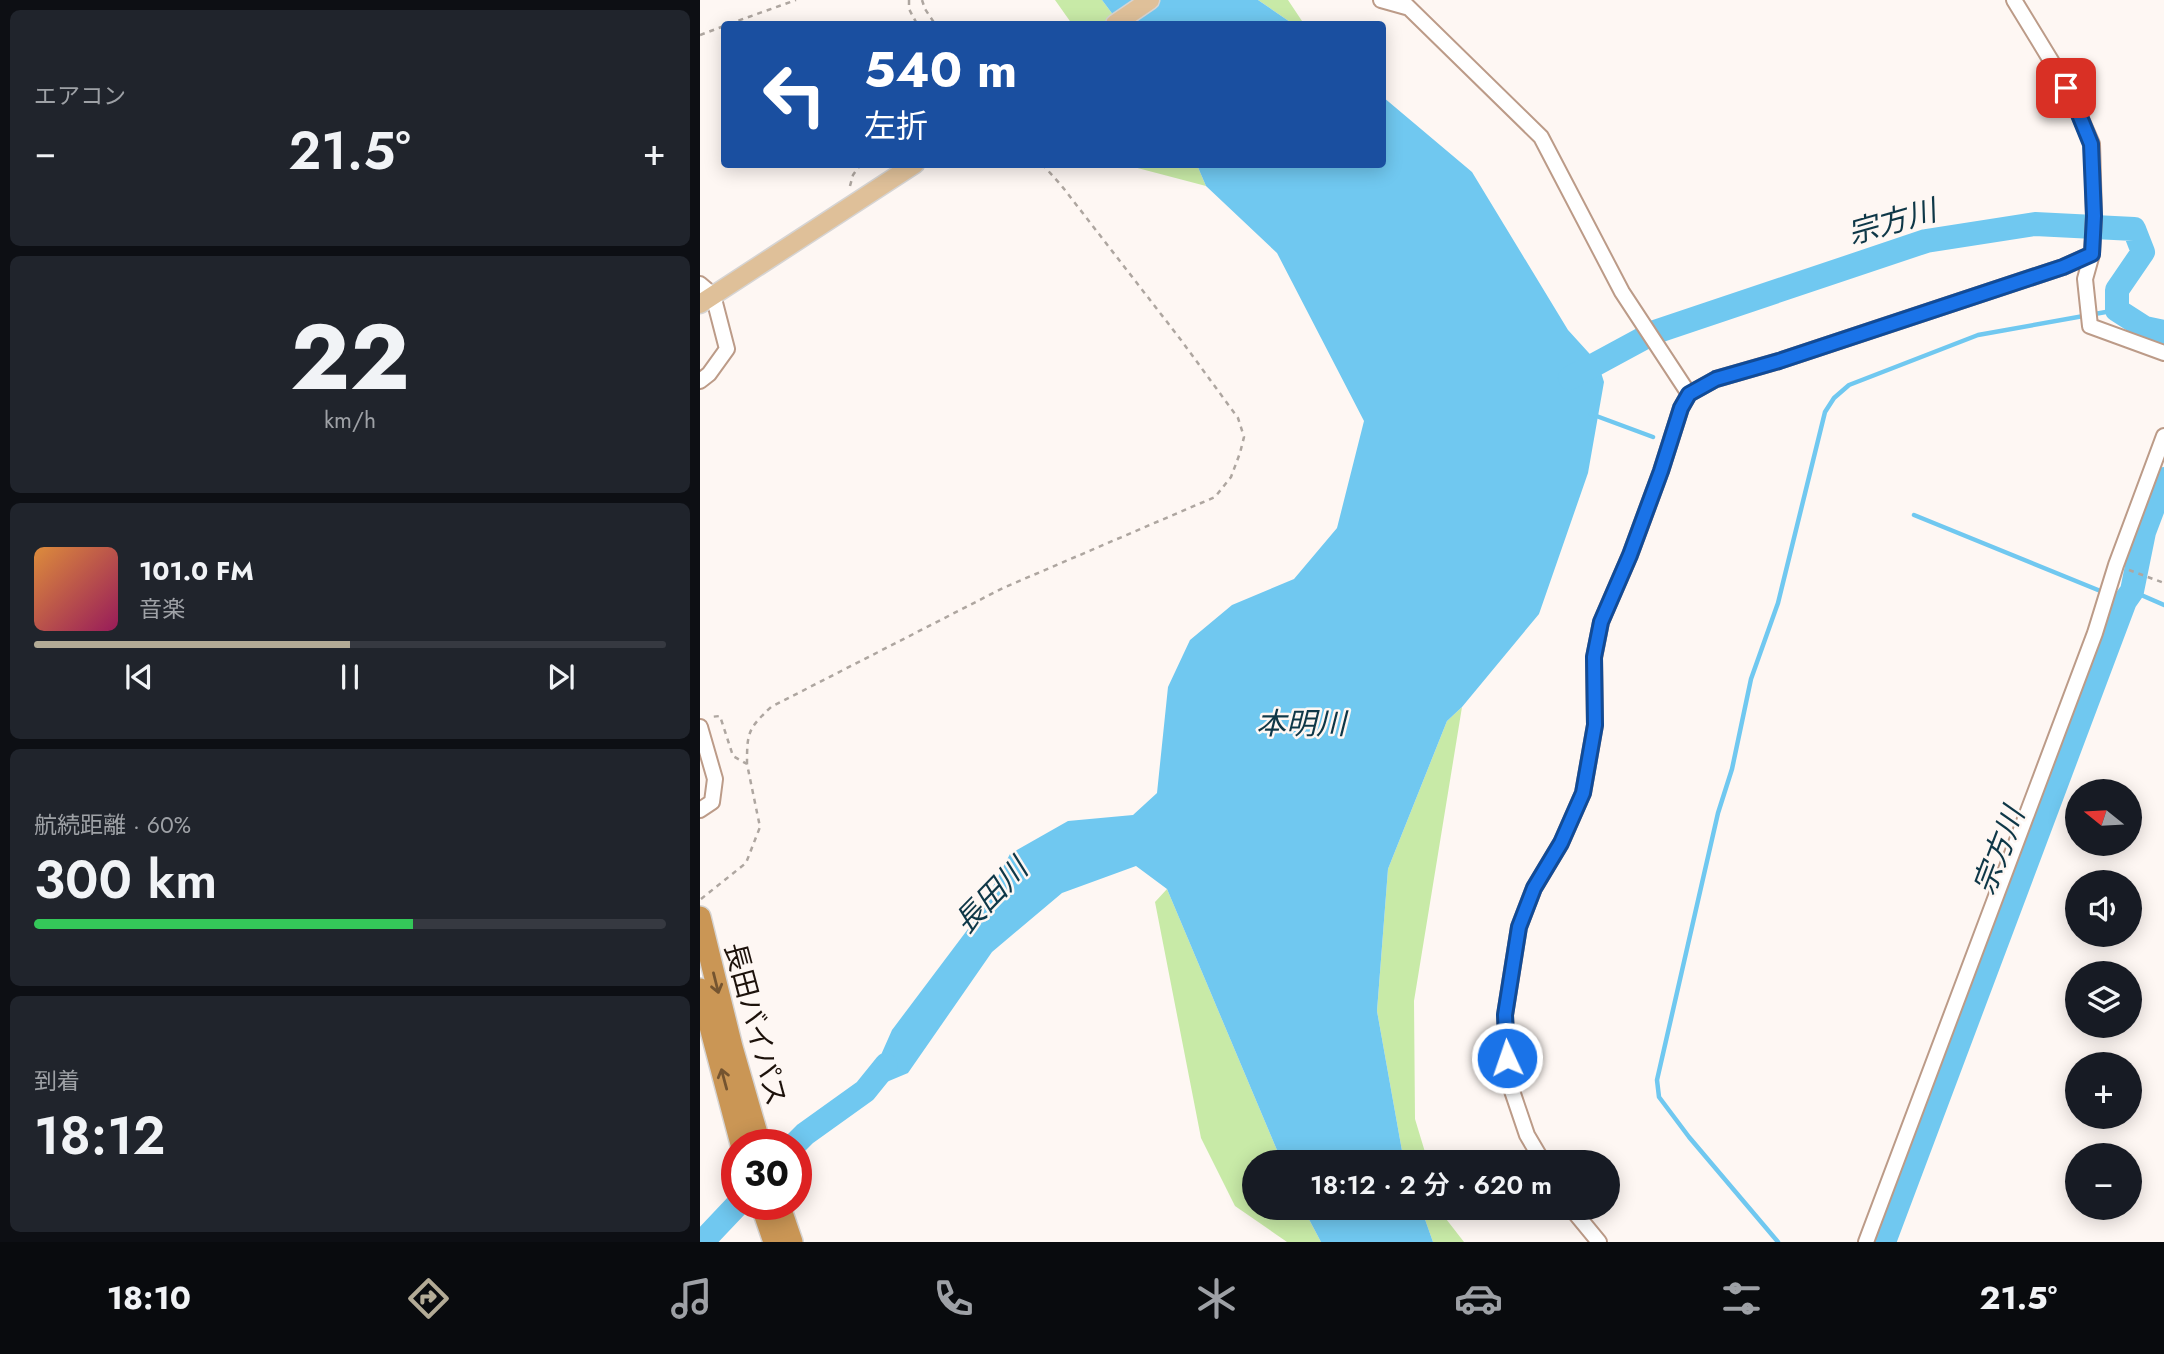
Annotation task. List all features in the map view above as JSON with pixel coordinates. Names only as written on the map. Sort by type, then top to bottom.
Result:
[{"type":"highway","name":"長田バイパス","points":[[700,917],[756,1129]]},
{"type":"highway","name":"長田バイパス","points":[[700,989],[737,1129]]},
{"type":"highway","points":[[766,1220],[774,1242]]},
{"type":"highway","points":[[784,1220],[792,1242]]},
{"type":"main road","points":[[1119,21],[1150,0]]},
{"type":"main road","points":[[704,294],[909,168]]},
{"type":"street","points":[[1381,0],[1404,3],[1541,137],[1622,292],[1689,394]]},
{"type":"street","points":[[2014,0],[2053,64],[2091,144],[2094,216],[2092,254],[2085,279],[2090,326],[2164,353]]},
{"type":"street","points":[[1536,1150],[1527,1135],[1508,1079],[1505,1015],[1519,927],[1534,888],[1561,843],[1583,793],[1595,725],[1594,657],[1601,622],[1630,555],[1681,408],[1689,394],[1716,379],[2050,272],[2092,254]]},
{"type":"street","points":[[700,381],[709,374],[727,349],[704,294]]},
{"type":"street","points":[[1866,1242],[2095,633],[2116,565],[2164,436]]},
{"type":"street","points":[[700,727],[715,779],[712,802],[700,810]]},
{"type":"street","points":[[1581,1220],[1598,1242]]},
{"type":"path","points":[[738,21],[796,0]]},
{"type":"path","points":[[909,0],[909,9],[915,21]]},
{"type":"path","points":[[922,0],[933,21]]},
{"type":"path","points":[[700,35],[721,27]]},
{"type":"path","points":[[700,900],[746,863],[760,827],[747,764],[747,740],[753,724],[771,706],[1003,588],[1215,496],[1231,477],[1244,437],[1238,418],[1165,319],[1046,168]]},
{"type":"path","points":[[2116,565],[2164,583]]},
{"type":"path","points":[[700,717],[720,716],[733,756],[747,764]]},
{"type":"green space","points":[[1055,0],[1102,0],[1118,21],[1070,21]]},
{"type":"green space","points":[[1258,0],[1288,0],[1302,21],[1289,21]]},
{"type":"green space","points":[[1137,168],[1198,168],[1206,186]]},
{"type":"green space","points":[[1462,707],[1414,1001],[1415,1119],[1424,1150],[1402,1150],[1377,1011],[1388,869],[1447,721]]},
{"type":"green space","points":[[1167,889],[1277,1150],[1242,1150],[1242,1211],[1235,1206],[1201,1138],[1155,902]]},
{"type":"green space","points":[[1255,1220],[1309,1220],[1321,1242],[1287,1242]]},
{"type":"green space","points":[[1425,1220],[1447,1220],[1464,1242],[1433,1242]]},
{"type":"water","points":[[1102,0],[1258,0],[1289,21],[1118,21]]},
{"type":"water","name":"本明川","points":[[1386,100],[1472,172],[1568,330],[1598,363],[1604,382],[1588,473],[1539,614],[1462,707],[1447,721],[1388,869],[1377,1011],[1402,1150],[1277,1150],[1167,889],[1136,866],[1062,893],[992,952],[908,1073],[865,1091],[892,1030],[977,917],[1010,854],[1068,821],[1133,815],[1157,793],[1168,687],[1190,640],[1232,605],[1294,579],[1337,528],[1364,421],[1277,253],[1206,186],[1198,168],[1386,168]]},
{"type":"water","points":[[1309,1220],[1425,1220],[1433,1242],[1321,1242]]},
{"type":"waterway","name":"宗方川","points":[[1570,378],[1655,332],[1926,241],[2035,224],[2134,229],[2143,252],[2117,290],[2117,310],[2145,328],[2164,332]]},
{"type":"waterway","points":[[1778,1242],[1689,1137],[1659,1097],[1657,1080],[1751,679],[1778,603],[1825,412],[1834,398],[1849,385],[1978,335],[2117,310]]},
{"type":"waterway","points":[[1591,414],[1653,437]]},
{"type":"waterway","name":"宗方川","points":[[1884,1242],[2125,601],[2132,591],[2144,532],[2164,479]]},
{"type":"waterway","points":[[1914,515],[2125,601]]},
{"type":"waterway","points":[[2132,591],[2164,605]]},
{"type":"waterway","name":"長田川","points":[[812,1129],[865,1091],[886,1065]]},
{"type":"waterway","name":"長田川","points":[[702,1242],[723,1220]]},
{"type":"route","points":[[1507,1058],[1505,1015],[1519,927],[1534,888],[1561,843],[1583,793],[1595,725],[1594,657],[1601,622],[1630,555],[1681,408],[1689,394],[1716,379],[1779,361],[2063,267],[2092,254],[2094,216],[2091,144],[2066,88]]}]
